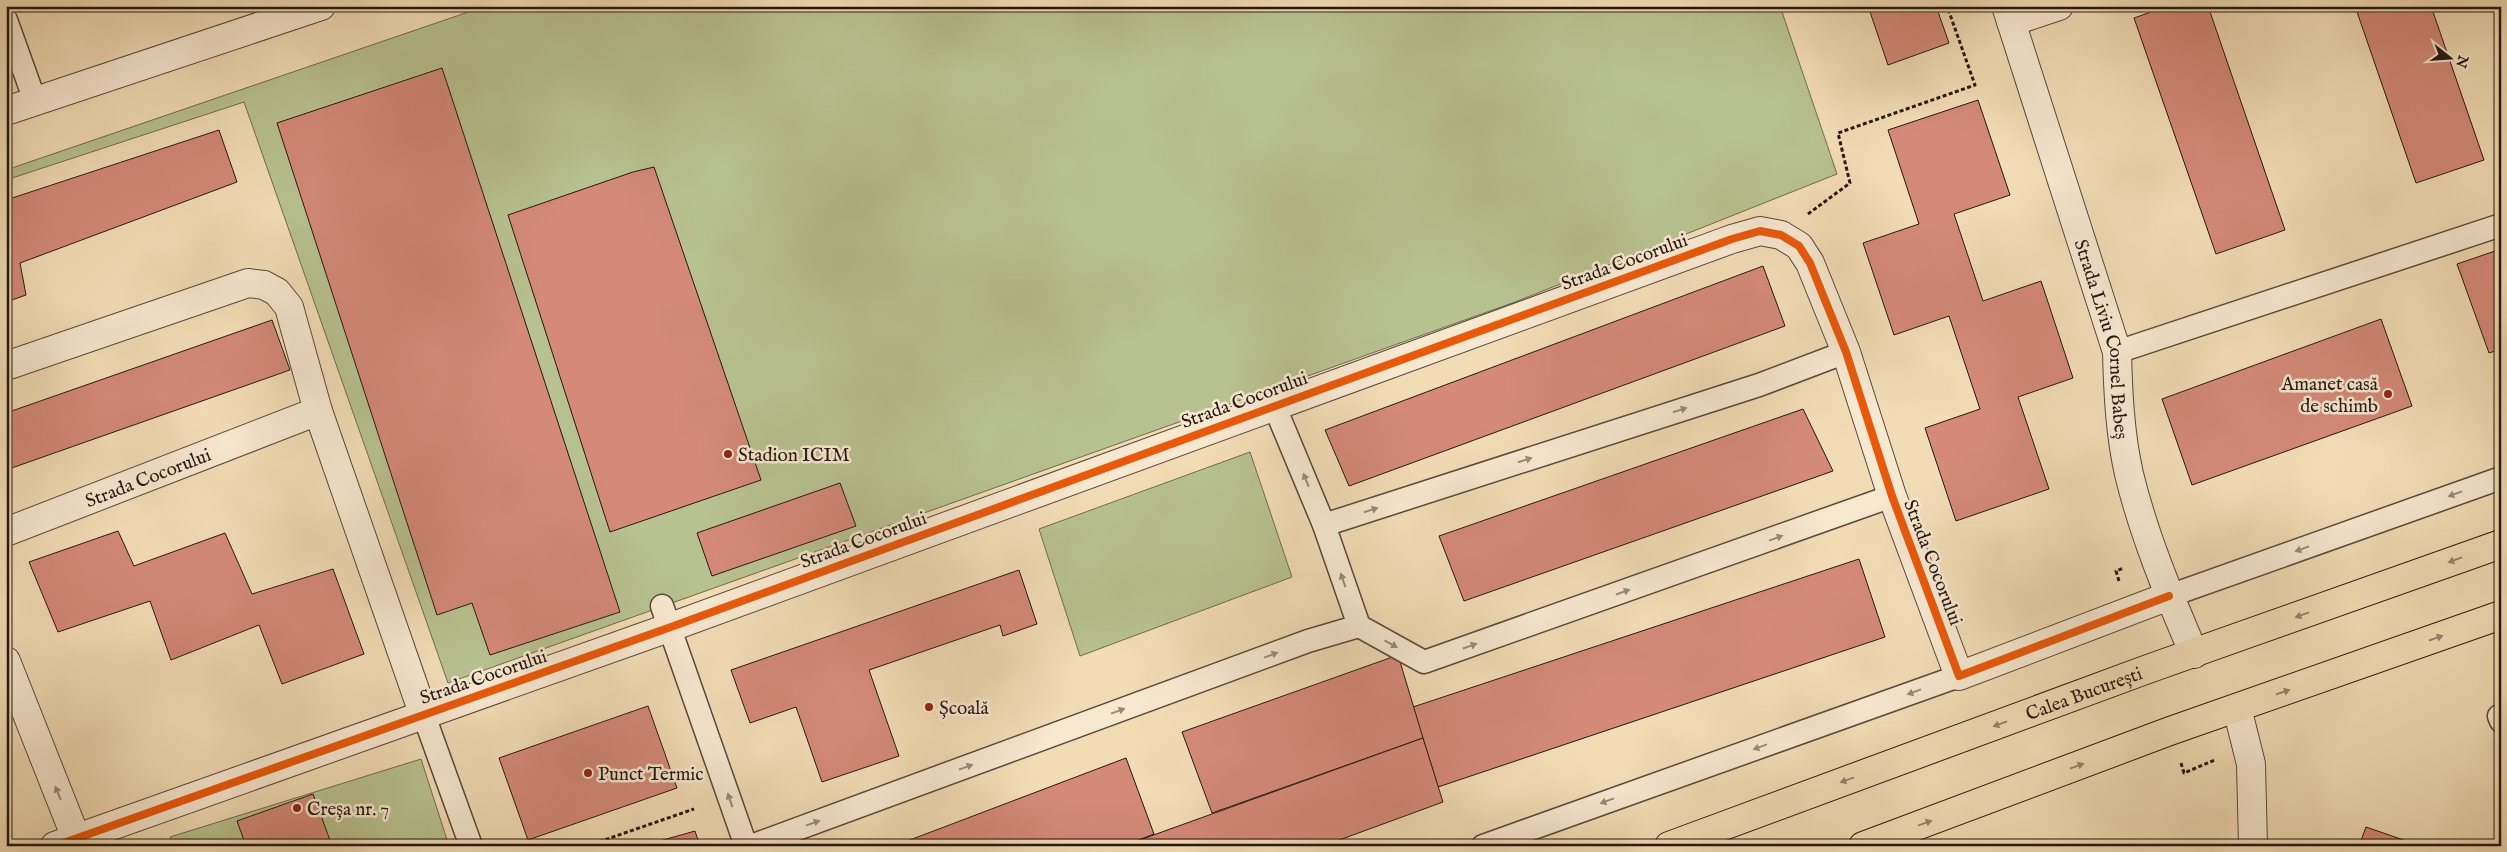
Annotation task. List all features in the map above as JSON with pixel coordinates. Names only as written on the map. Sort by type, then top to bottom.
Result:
[{"type":"main road","name":"Calea București","points":[[1669,846],[2501,544]]},
{"type":"main road","points":[[1863,846],[2170,731],[2501,615]]},
{"type":"street","points":[[6,111],[321,6]]},
{"type":"street","name":"Strada Liviu Cornel Babeș","points":[[2060,6],[2009,14],[2117,352],[2118,407],[2129,472],[2144,527],[2169,596],[2194,654]]},
{"type":"street","name":"Strada Cocorului","points":[[6,661],[70,843],[423,713],[666,617],[1274,405],[1732,239],[1760,231],[1782,234],[1799,246],[1810,263],[1846,352],[1892,496],[1960,676]]},
{"type":"street","points":[[6,366],[248,283],[264,285],[277,292],[289,307],[318,411],[423,713]]},
{"type":"street","name":"Strada Cocorului","points":[[6,532],[318,411]]},
{"type":"street","points":[[1960,676],[2169,596]]},
{"type":"street","points":[[2237,708],[2251,764],[2253,846]]},
{"type":"lane","points":[[6,20],[35,101]]},
{"type":"lane","points":[[2117,352],[2501,225]]},
{"type":"lane","points":[[1324,526],[1750,388],[1846,352]]},
{"type":"lane","points":[[1274,405],[1324,526],[1359,626],[1424,662],[1892,496]]},
{"type":"lane","points":[[2169,596],[2501,478]]},
{"type":"lane","points":[[666,617],[746,846]]},
{"type":"lane","points":[[751,846],[1308,641],[1359,626]]},
{"type":"lane","points":[[1483,846],[1960,676]]},
{"type":"lane","points":[[423,713],[471,846]]},
{"type":"path","points":[[1782,234],[1850,183],[1838,133],[1975,85],[1948,6]]},
{"type":"path","points":[[587,846],[694,809]]},
{"type":"green space","name":"Stadion ICIM","points":[[486,6],[1780,6],[1837,174],[1515,302],[448,683],[244,102],[6,180],[6,170]]},
{"type":"green space","points":[[1250,452],[1292,577],[1080,656],[1039,529]]},
{"type":"green space","points":[[421,759],[449,846],[173,846],[170,837]]},
{"type":"building","points":[[1868,6],[1936,6],[1949,43],[1888,65]]},
{"type":"building","points":[[2168,6],[2208,6],[2285,230],[2216,254],[2134,18]]},
{"type":"building","points":[[2355,6],[2431,6],[2484,160],[2416,183]]},
{"type":"building","points":[[442,68],[620,612],[490,655],[472,603],[437,615],[277,123]]},
{"type":"building","points":[[1978,100],[2010,195],[1954,214],[1983,301],[2041,281],[2073,378],[2018,397],[2049,489],[1956,521],[1925,428],[1980,409],[1949,316],[1894,335],[1863,243],[1919,224],[1888,130]]},
{"type":"building","points":[[219,130],[237,182],[20,263],[26,295],[6,302],[6,200]]},
{"type":"building","points":[[654,167],[761,480],[610,532],[508,215],[633,172]]},
{"type":"building","points":[[2501,249],[2501,349],[2489,353],[2457,264]]},
{"type":"building","points":[[1763,266],[1785,326],[1349,486],[1325,430]]},
{"type":"building","points":[[2381,319],[2412,406],[2192,485],[2162,399]]},
{"type":"building","points":[[272,320],[290,370],[6,470],[6,413]]},
{"type":"building","points":[[1803,409],[1833,471],[1464,601],[1439,536]]},
{"type":"building","points":[[840,483],[856,526],[712,576],[697,533]]},
{"type":"building","points":[[118,531],[134,566],[225,533],[252,594],[333,569],[364,654],[282,684],[259,625],[171,660],[150,601],[58,632],[29,562]]},
{"type":"building","points":[[1859,559],[1885,637],[1438,787],[1413,707]]},
{"type":"building","points":[[1019,570],[1037,624],[1003,636],[1000,625],[869,670],[899,756],[822,782],[796,707],[750,723],[731,670]]},
{"type":"building","points":[[1398,655],[1423,738],[1212,813],[1182,732]]},
{"type":"building","name":"Punct Termic","points":[[648,706],[677,788],[528,840],[499,758]]},
{"type":"building","points":[[1423,738],[1443,802],[1323,846],[1123,846]]},
{"type":"building","points":[[1126,758],[1154,834],[1123,846],[894,846]]},
{"type":"building","name":"Creșa nr. 7","points":[[313,794],[331,843],[345,843],[346,846],[246,846],[237,821]]},
{"type":"building","points":[[2366,827],[2421,846],[2359,846]]},
{"type":"building","points":[[695,831],[700,846],[642,846]]},
{"type":"cycle path","points":[[55,846],[671,627],[1732,239],[1760,231],[1781,235],[1799,246],[1810,263],[1846,352],[1892,496],[1959,676],[2169,596]]},
{"type":"place","name":"Amanet casă de schimb","points":[[2388,394]]},
{"type":"place","name":"Stadion ICIM","points":[[728,454]]},
{"type":"place","name":"Școală","points":[[929,707]]},
{"type":"place","name":"Punct Termic","points":[[588,773]]},
{"type":"place","name":"Creșa nr. 7","points":[[297,808]]}]
